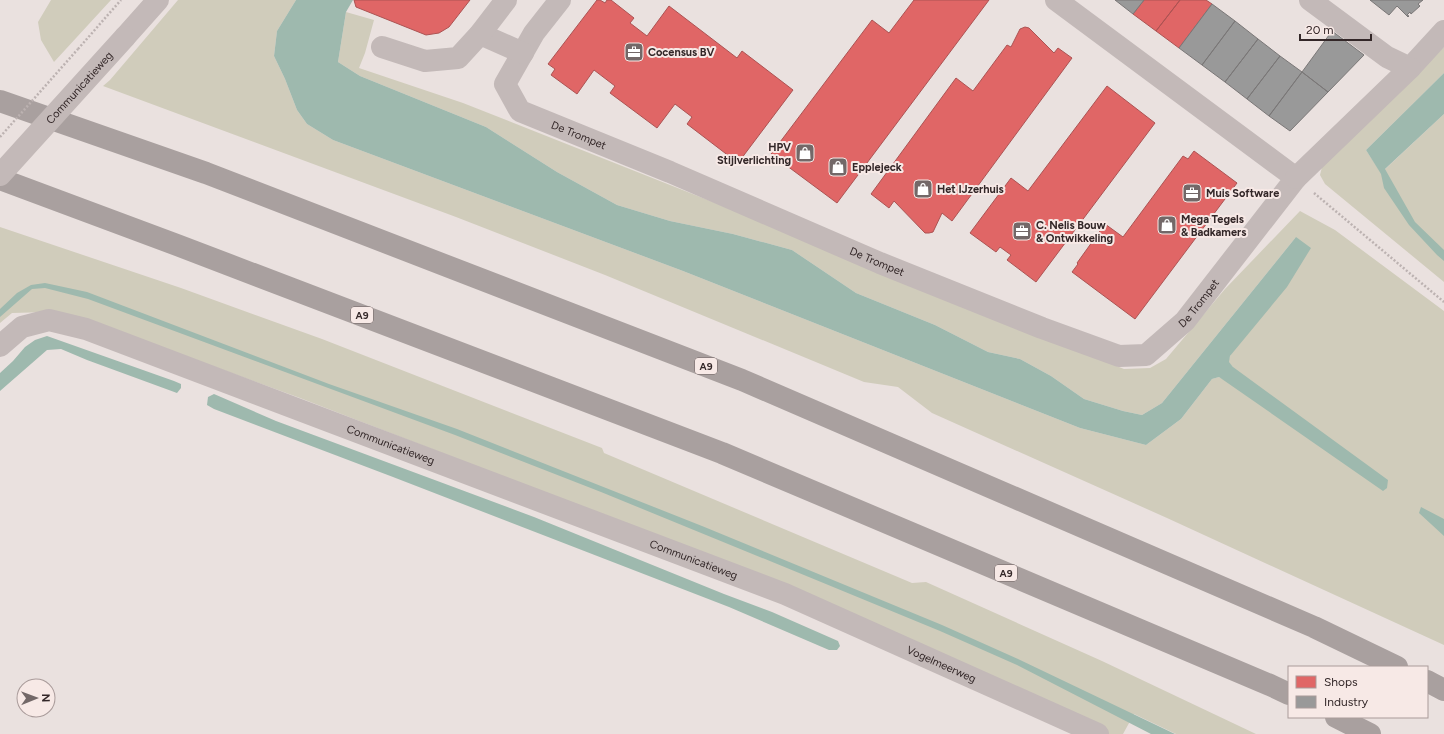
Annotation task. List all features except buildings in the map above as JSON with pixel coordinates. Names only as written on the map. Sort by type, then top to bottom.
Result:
[{"type":"highway","name":"A9","points":[[0,101],[206,173],[742,380],[1314,627],[1395,666]]},
{"type":"highway","name":"A9","points":[[0,179],[722,453],[1288,694]]},
{"type":"highway","points":[[1428,682],[1444,690]]},
{"type":"highway","points":[[1338,718],[1370,734]]},
{"type":"street","name":"Communicatieweg","points":[[0,175],[158,0]]},
{"type":"street","points":[[382,47],[425,60],[458,58],[480,34],[506,0]]},
{"type":"street","name":"De Trompet","points":[[560,0],[534,33],[505,84],[520,111],[670,172],[880,262],[1042,328],[1119,356],[1146,355],[1185,321],[1296,178],[1410,68],[1444,31]]},
{"type":"street","points":[[1056,0],[1296,178]]},
{"type":"street","points":[[1310,0],[1387,57],[1410,68]]},
{"type":"street","points":[[480,34],[523,53]]},
{"type":"street","name":"Communicatieweg","points":[[0,346],[22,327],[49,320],[86,329],[785,594]]},
{"type":"street","name":"Vogelmeerweg","points":[[785,594],[1098,734]]},
{"type":"path","points":[[0,137],[121,0]]},
{"type":"path","points":[[1296,178],[1444,302]]},
{"type":"shaded area","points":[[51,0],[111,0],[54,62],[41,40],[38,22]]},
{"type":"shaded area","points":[[178,0],[296,0],[277,31],[274,56],[297,110],[307,124],[333,140],[683,271],[1080,428],[1146,445],[1181,419],[1212,379],[1219,377],[1225,380],[1233,367],[1228,362],[1230,356],[1296,237],[1162,403],[1142,415],[1123,411],[1084,399],[1051,376],[1020,359],[988,352],[935,325],[856,293],[792,250],[733,234],[670,221],[617,205],[557,172],[486,127],[360,76],[338,62],[346,12],[374,20],[365,53],[359,68],[463,103],[776,227],[1124,369],[1150,368],[1166,359],[1225,289],[1300,211],[1335,230],[1444,311],[1444,645],[1167,518],[932,413],[898,387],[864,382],[605,275],[456,217],[103,86],[110,80]]},
{"type":"shaded area","points":[[296,0],[353,0],[346,12],[338,62],[360,76],[486,127],[557,172],[617,205],[670,221],[733,234],[792,250],[856,293],[935,325],[988,352],[1020,359],[1051,376],[1084,399],[1123,411],[1142,415],[1162,403],[1296,237],[1311,248],[1287,287],[1230,356],[1229,362],[1233,367],[1388,480],[1387,488],[1383,491],[1219,377],[1212,379],[1181,419],[1146,445],[1080,428],[683,271],[333,140],[307,124],[297,110],[274,56],[277,31]]},
{"type":"shaded area","points":[[1444,47],[1444,73],[1366,150],[1381,173],[1444,114],[1444,282],[1325,184],[1320,175],[1322,167]]},
{"type":"shaded area","points":[[1444,73],[1444,114],[1385,169],[1415,222],[1444,250],[1444,261],[1409,225],[1384,188],[1381,174],[1366,150]]},
{"type":"shaded area","points":[[0,227],[181,288],[322,339],[602,448],[604,453],[912,583],[926,582],[1102,661],[1256,734],[1176,734],[1134,714],[1123,734],[1109,734],[1050,704],[788,587],[300,398],[158,346],[49,312],[12,313],[0,323]]},
{"type":"shaded area","points":[[45,283],[87,292],[329,384],[457,429],[702,526],[942,625],[1018,659],[1175,734],[1151,734],[1017,665],[940,631],[601,492],[455,435],[88,299],[45,288],[32,289],[0,317],[0,309],[17,293],[31,285]]},
{"type":"shaded area","points":[[47,336],[174,381],[181,384],[181,388],[177,393],[61,349],[47,350],[0,391],[0,373],[25,347],[35,340]]},
{"type":"shaded area","points":[[214,394],[276,421],[534,517],[772,612],[838,641],[840,646],[837,650],[829,650],[729,607],[214,409],[207,405],[208,397]]},
{"type":"shaded area","points":[[1421,507],[1444,519],[1444,536],[1419,513]]},
{"type":"place","name":"Cocensus BV","points":[[634,52]]},
{"type":"place","name":"HPV Stijlverlichting","points":[[805,153]]},
{"type":"place","name":"Epplejeck","points":[[838,167]]},
{"type":"place","name":"Het IJzerhuis","points":[[923,189]]},
{"type":"place","name":"Muis Software","points":[[1192,193]]},
{"type":"place","name":"Mega Tegels & Badkamers","points":[[1167,225]]},
{"type":"place","name":"C. Nelis Bouw & Ontwikkeling","points":[[1022,231]]}]
